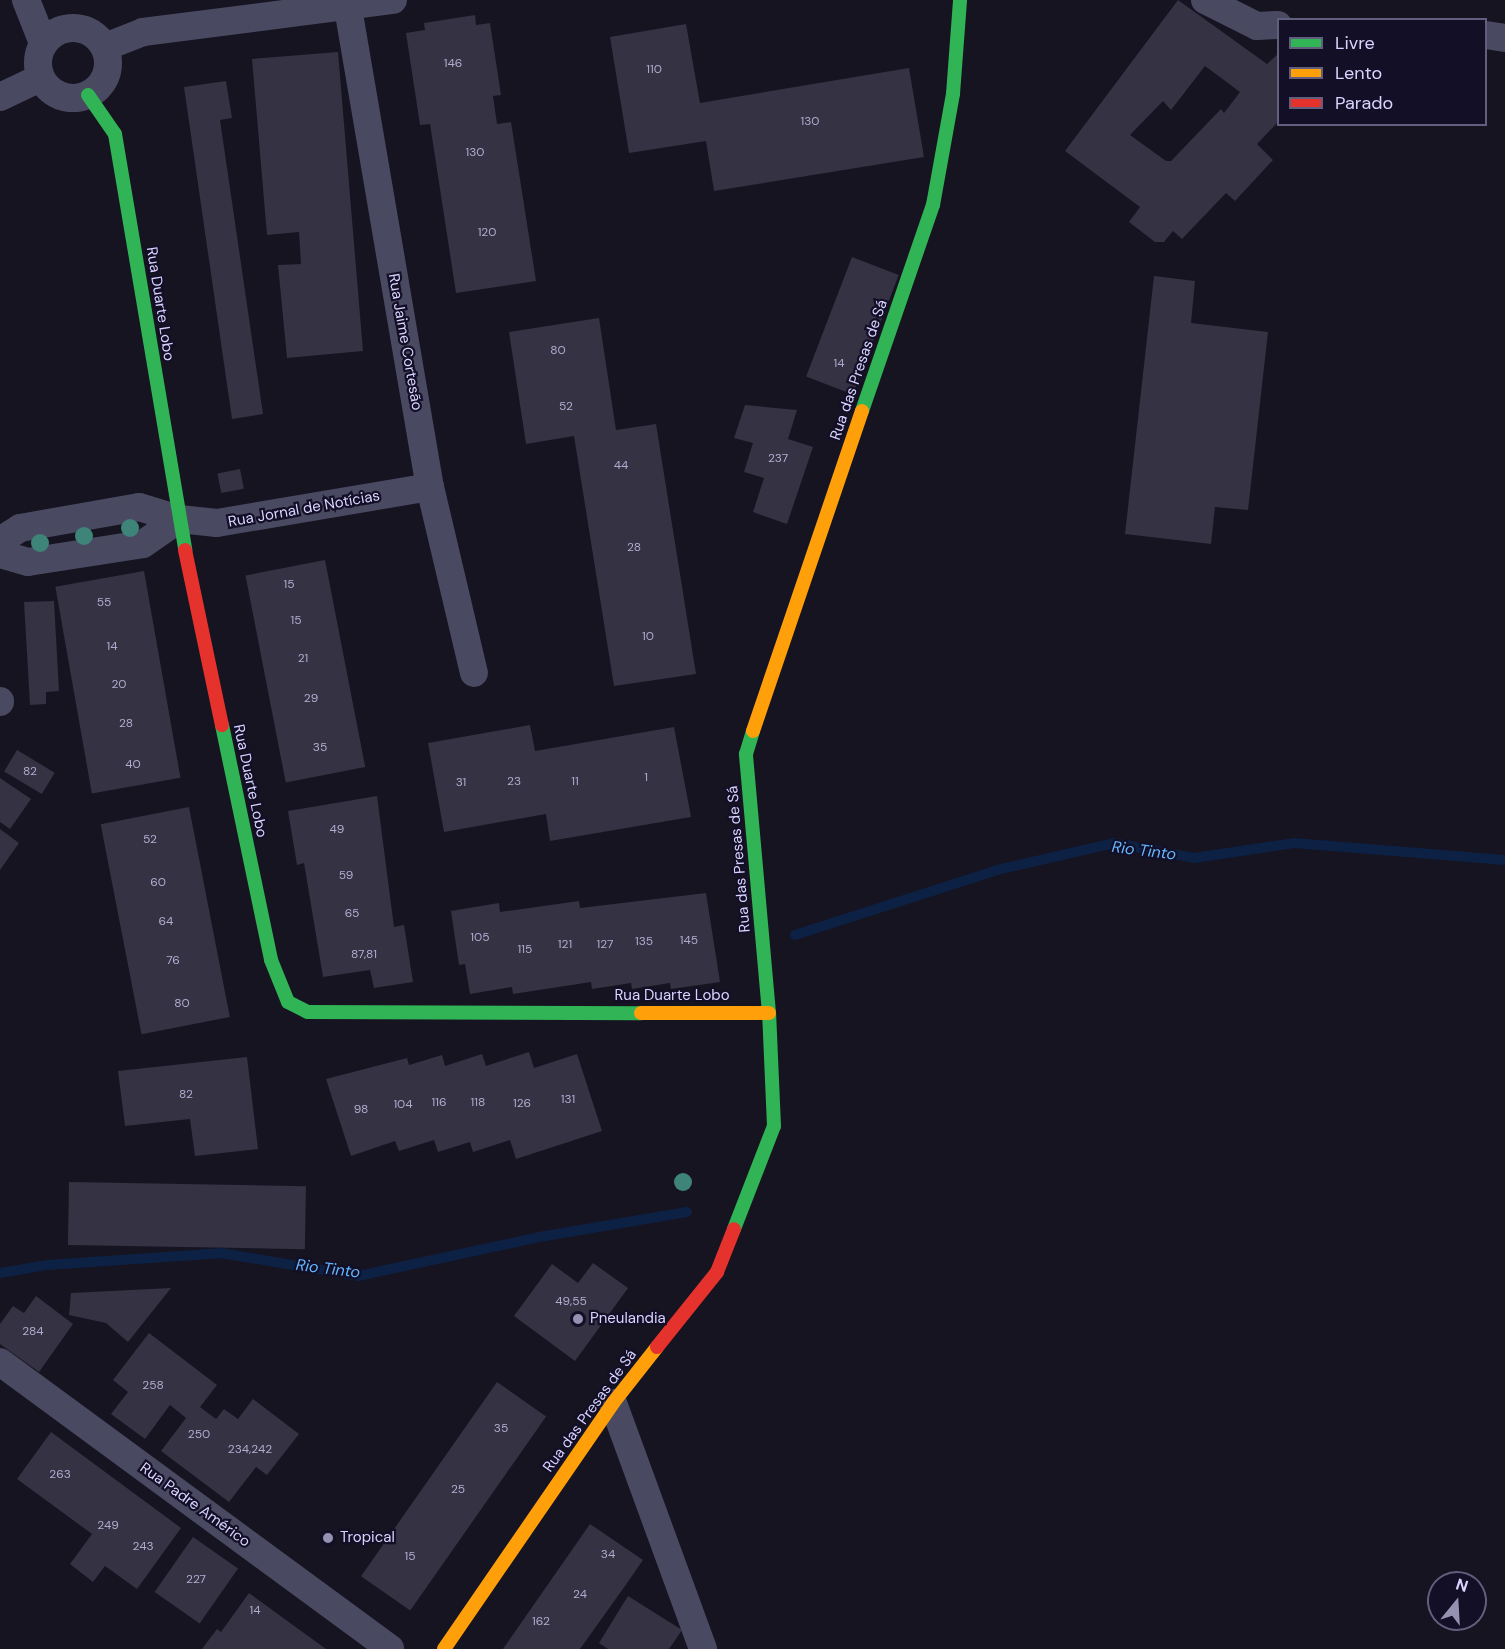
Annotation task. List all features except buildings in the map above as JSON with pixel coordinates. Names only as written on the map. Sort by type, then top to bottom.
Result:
[{"type":"street","points":[[26,0],[43,43]]},
{"type":"street","points":[[105,47],[143,32],[348,9],[393,0]]},
{"type":"street","name":"Rua das Presas de Sá","points":[[444,1649],[613,1403],[717,1272],[774,1126],[769,1013],[747,754],[763,696],[933,205],[952,94],[960,0]]},
{"type":"street","points":[[1205,0],[1257,26],[1277,25]]},
{"type":"street","name":"Rua Jaime Cortesão","points":[[348,9],[430,487],[474,673]]},
{"type":"street","points":[[75,27],[87,30],[105,47],[108,69],[104,80],[88,95],[78,98],[55,94],[40,78],[37,60],[43,43],[63,28],[75,27]]},
{"type":"street","points":[[1487,35],[1505,38]]},
{"type":"street","points":[[0,97],[40,78]]},
{"type":"street","name":"Rua Duarte Lobo","points":[[88,95],[115,134],[178,519],[271,960],[288,1002],[308,1012],[769,1013]]},
{"type":"street","name":"Rua Jornal de Notícias","points":[[0,541],[20,528],[139,507],[178,519],[217,523],[430,487]]},
{"type":"street","points":[[0,554],[28,562],[143,544],[178,519]]},
{"type":"street","name":"Rua Padre Américo","points":[[0,1362],[390,1649]]},
{"type":"street","points":[[613,1403],[704,1649]]},
{"type":"waterway","name":"Rio Tinto","points":[[795,935],[997,870],[1114,843],[1194,858],[1294,843],[1505,860]]},
{"type":"waterway","name":"Rio Tinto","points":[[0,1273],[47,1265],[221,1253],[358,1276],[545,1236],[687,1212]]},
{"type":"traffic: fast","points":[[862,411],[933,205],[953,94],[960,0]]},
{"type":"traffic: fast","points":[[88,95],[115,134],[185,550]]},
{"type":"traffic: fast","points":[[222,725],[271,960],[288,1002],[308,1012],[641,1013]]},
{"type":"traffic: fast","points":[[734,1229],[774,1126],[769,1013],[746,754],[753,731]]},
{"type":"traffic: slow","points":[[753,731],[862,411]]},
{"type":"traffic: slow","points":[[641,1013],[769,1013]]},
{"type":"traffic: slow","points":[[444,1649],[613,1403],[657,1347]]},
{"type":"traffic: jam","points":[[185,550],[222,725]]},
{"type":"traffic: jam","points":[[657,1347],[717,1272],[734,1229]]},
{"type":"place","name":"Pneulandia","points":[[578,1319]]},
{"type":"place","name":"Tropical","points":[[328,1538]]}]
